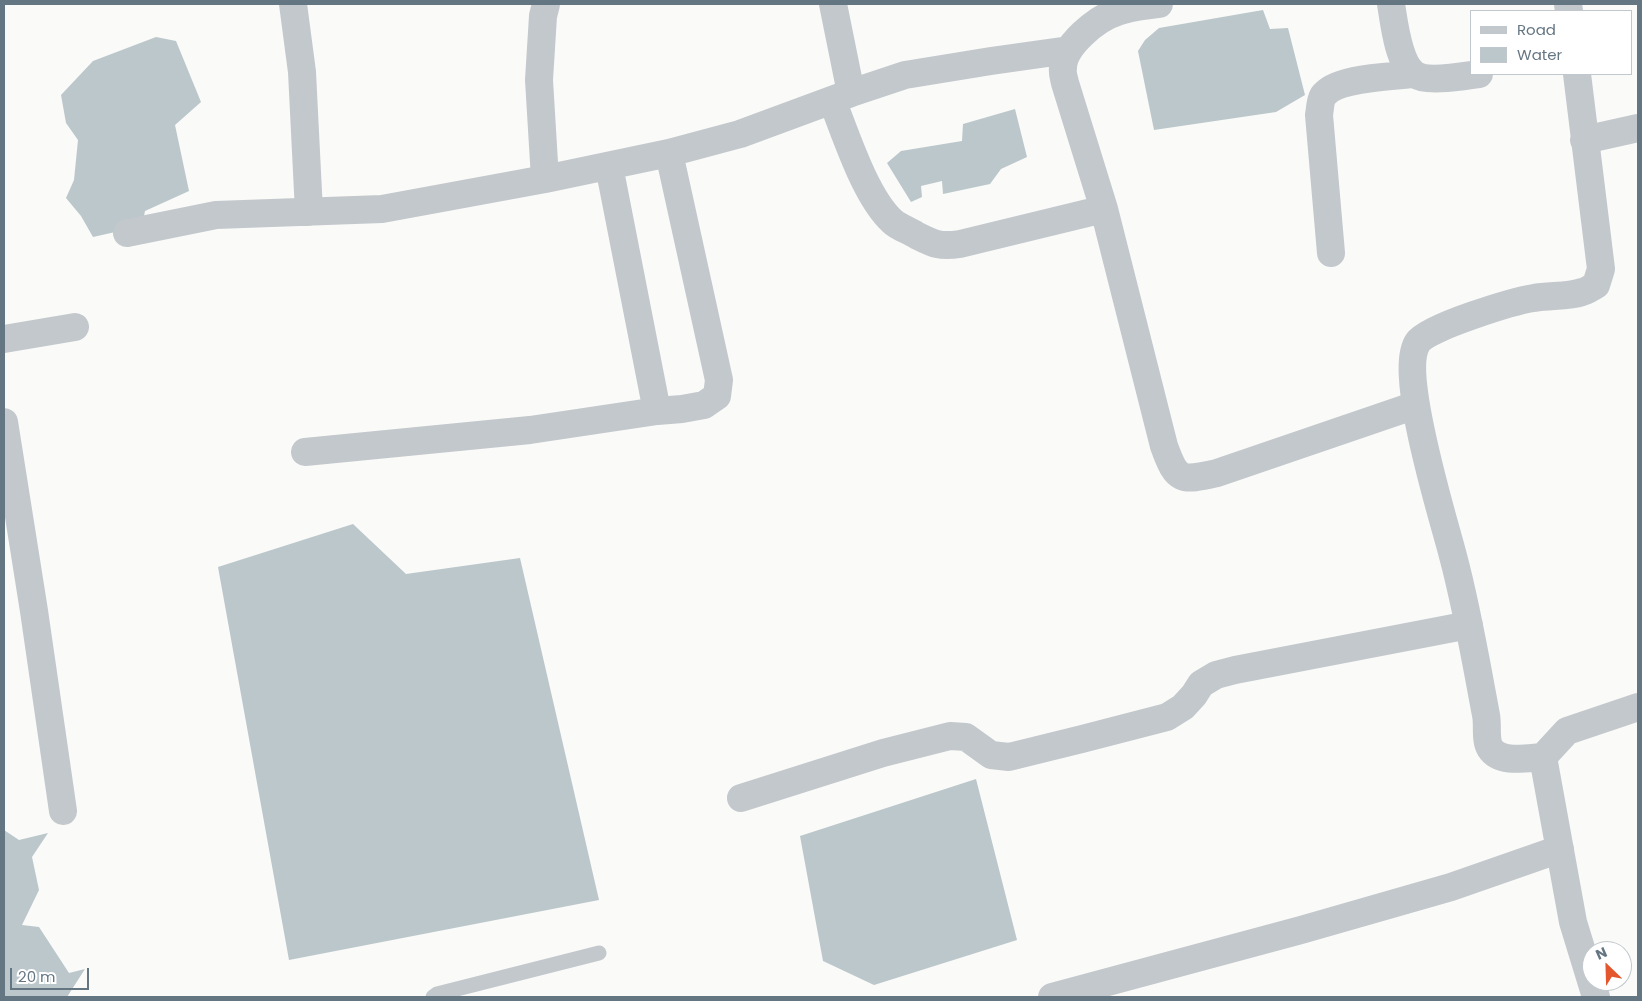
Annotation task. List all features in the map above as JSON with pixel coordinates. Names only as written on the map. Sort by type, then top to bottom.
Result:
[{"type":"street","points":[[293,4],[302,72],[309,212]]},
{"type":"street","points":[[545,179],[539,80],[543,16],[546,4]]},
{"type":"street","points":[[833,4],[842,97],[862,174],[878,204],[893,222],[932,244],[944,246],[960,244],[1104,209]]},
{"type":"street","points":[[1159,4],[1117,12],[1102,18],[1082,34],[1069,50],[1062,67],[1065,83],[1104,209],[1164,446],[1171,466],[1179,475],[1191,478],[1217,473],[1416,405]]},
{"type":"street","points":[[1391,4],[1397,41],[1404,60],[1414,74]]},
{"type":"street","points":[[127,233],[216,214],[382,209],[545,179],[669,153],[740,134],[905,75],[1069,50]]},
{"type":"street","points":[[1332,253],[1319,115],[1322,97],[1331,88],[1348,82],[1414,74],[1430,78],[1470,75]]},
{"type":"street","points":[[1577,75],[1601,269],[1596,285],[1582,293],[1532,298],[1446,325],[1423,336],[1417,343],[1413,358],[1413,379],[1416,405],[1432,482],[1470,625],[1488,723],[1488,746],[1494,753],[1509,759],[1543,757],[1567,731],[1638,706]]},
{"type":"street","points":[[1584,140],[1638,128]]},
{"type":"street","points":[[305,452],[530,430],[704,405],[717,396],[719,380],[669,153]]},
{"type":"street","points":[[609,166],[657,411]]},
{"type":"street","points":[[4,339],[76,327]]},
{"type":"street","points":[[4,422],[63,811]]},
{"type":"street","points":[[740,798],[883,754],[950,736],[966,737],[991,755],[1009,756],[1082,739],[1167,717],[1183,707],[1201,684],[1216,675],[1470,625]]},
{"type":"street","points":[[1543,757],[1574,922],[1596,997]]},
{"type":"street","points":[[1052,997],[1301,930],[1451,887],[1560,850]]},
{"type":"lane","points":[[433,997],[436,994],[598,953]]},
{"type":"water","points":[[1263,10],[1270,29],[1288,28],[1305,95],[1276,112],[1154,130],[1138,51],[1145,40],[1159,28]]},
{"type":"water","points":[[156,37],[176,41],[201,102],[175,125],[189,191],[145,211],[142,226],[93,237],[81,216],[66,198],[74,180],[78,140],[66,123],[61,95],[93,61]]},
{"type":"water","points":[[1015,109],[1027,157],[1001,169],[990,184],[943,194],[942,181],[921,186],[922,197],[911,202],[887,163],[901,151],[962,141],[963,124]]},
{"type":"water","points":[[353,524],[406,574],[520,558],[599,900],[289,960],[218,567]]},
{"type":"water","points":[[976,779],[1017,940],[874,985],[823,961],[800,836]]},
{"type":"water","points":[[4,830],[19,840],[48,833],[32,857],[39,890],[22,925],[39,927],[69,973],[85,969],[67,997],[4,997]]}]
